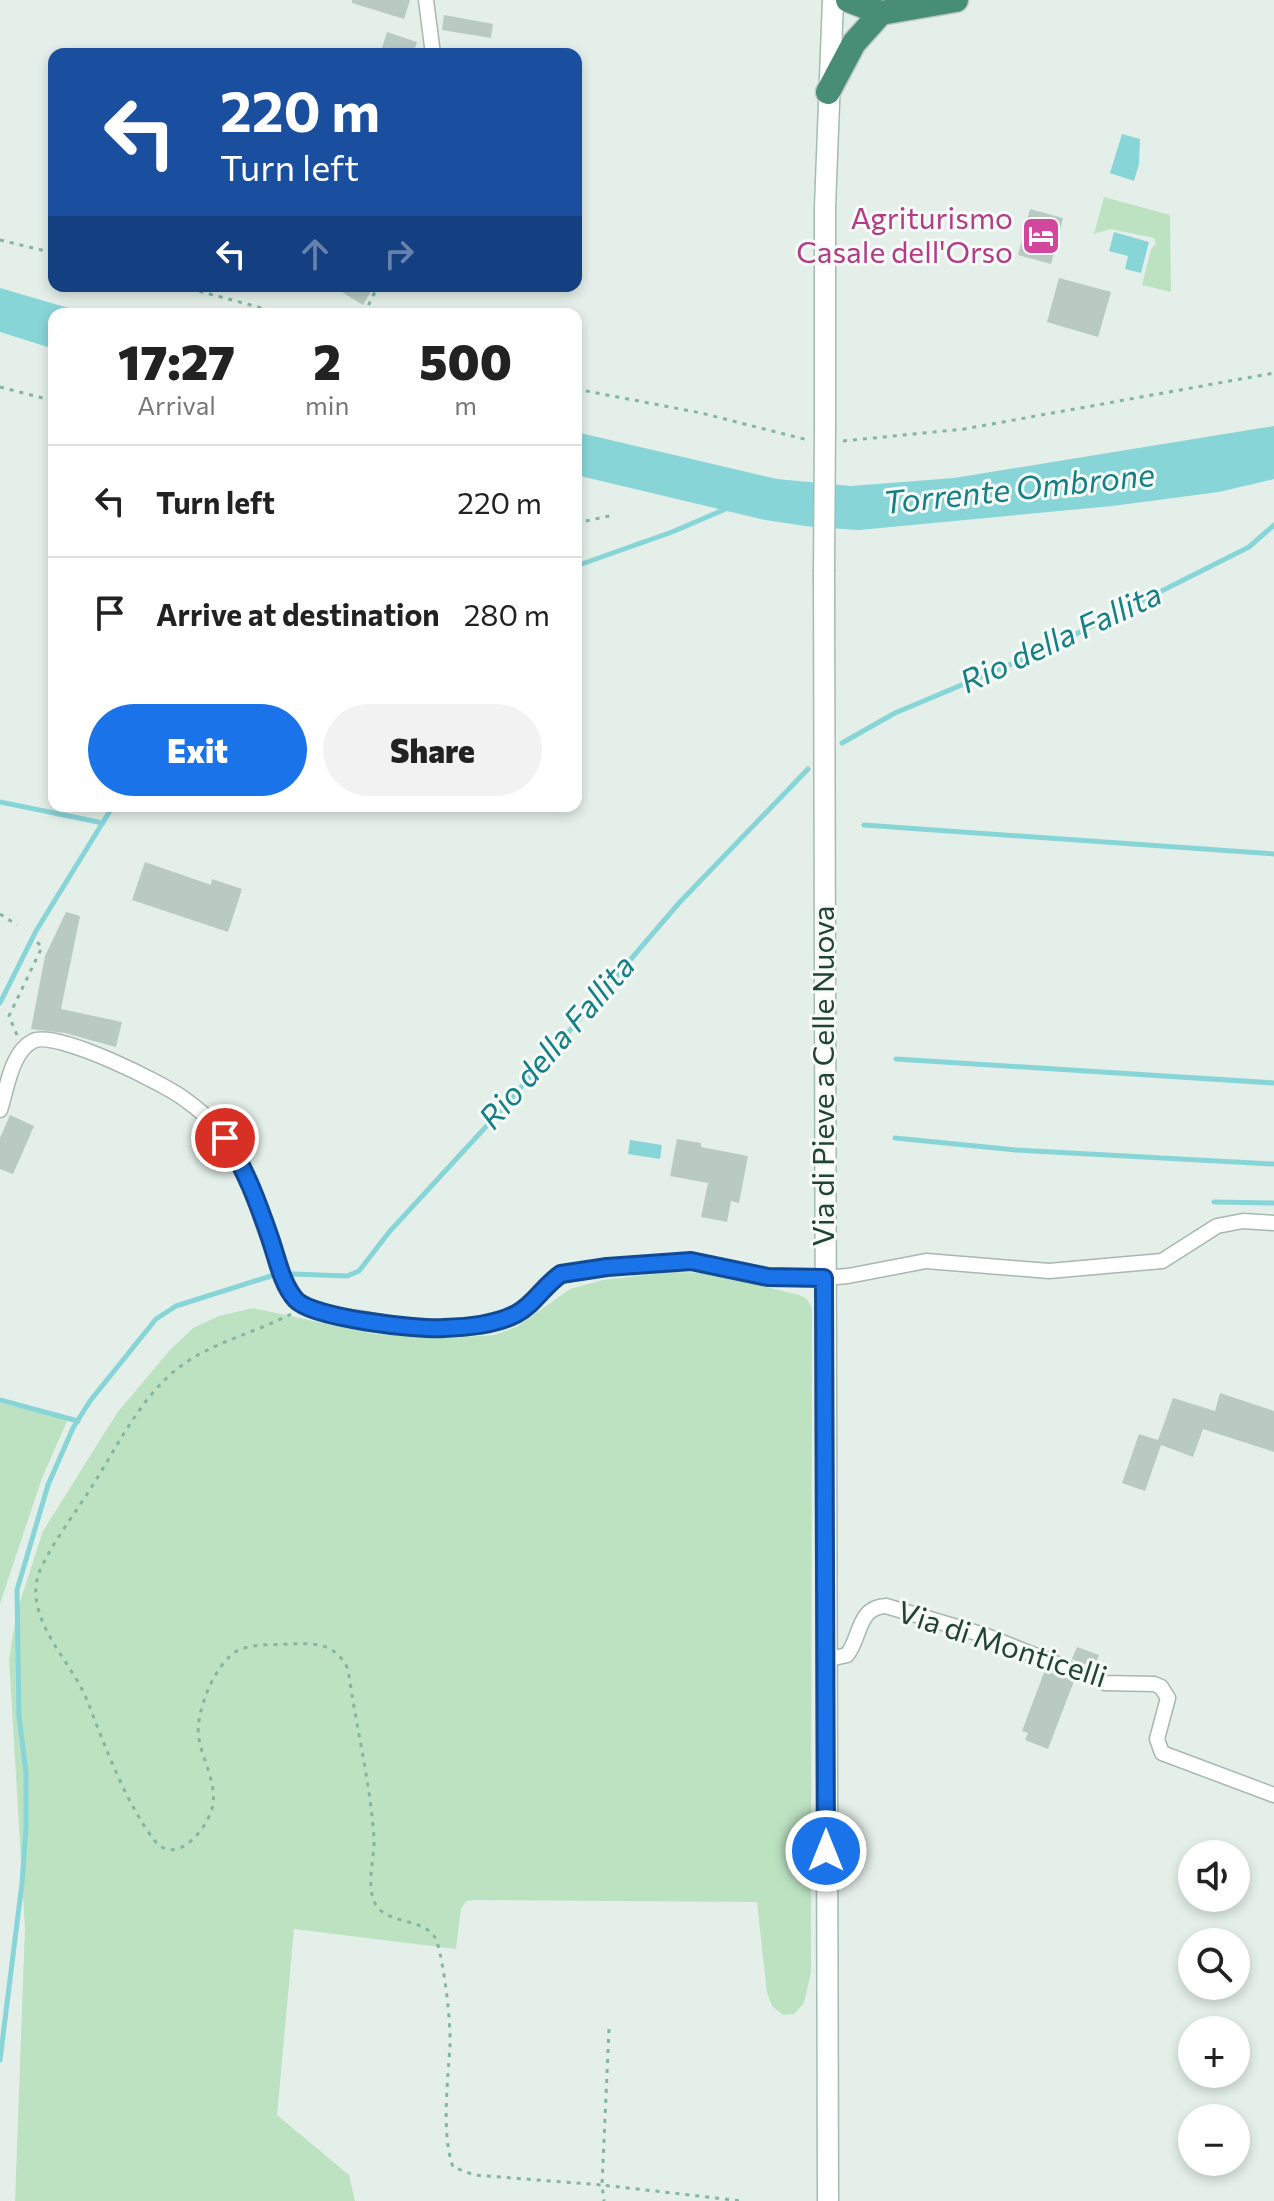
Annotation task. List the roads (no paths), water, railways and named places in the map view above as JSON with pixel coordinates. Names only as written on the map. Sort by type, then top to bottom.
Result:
[{"type":"highway","points":[[848,0],[881,13],[952,0]]},
{"type":"highway","points":[[828,92],[854,43],[881,13]]},
{"type":"main road","name":"Via di Pieve a Celle Nuova","points":[[828,2201],[824,572],[819,434],[833,0]]},
{"type":"street","points":[[426,0],[432,48]]},
{"type":"street","points":[[0,1110],[22,1049],[35,1039],[65,1041],[176,1093],[204,1114],[225,1138],[242,1165],[285,1282],[296,1300],[305,1307],[327,1314],[441,1329],[488,1324],[517,1314],[551,1280],[575,1271],[691,1261],[768,1277],[824,1278],[926,1261],[1029,1270],[1149,1263],[1162,1261],[1217,1226],[1243,1221],[1274,1223]]},
{"type":"street","name":"Via di Monticelli","points":[[825,1660],[847,1655],[865,1615],[873,1608],[886,1606],[1006,1643],[1098,1681],[1113,1685],[1154,1684],[1161,1687],[1168,1698],[1157,1735],[1157,1744],[1162,1753],[1274,1795]]},
{"type":"water","points":[[1122,134],[1140,139],[1139,164],[1134,181],[1110,173]]},
{"type":"water","points":[[1114,232],[1149,242],[1141,273],[1125,269],[1128,256],[1109,251]]},
{"type":"water","points":[[0,288],[68,308],[48,308],[48,347],[0,332]]},
{"type":"water","name":"Torrente Ombrone","points":[[1274,426],[1274,479],[1219,492],[1112,506],[859,530],[765,520],[582,476],[582,433],[777,479],[851,486],[954,478]]},
{"type":"water","points":[[630,1140],[662,1145],[660,1159],[628,1154]]},
{"type":"waterway","points":[[582,564],[728,508]]},
{"type":"waterway","name":"Rio della Fallita","points":[[842,743],[895,713],[1040,652],[1249,547],[1274,525]]},
{"type":"waterway","name":"Rio della Fallita","points":[[292,1274],[347,1276],[359,1271],[390,1231],[505,1106],[679,903],[808,769]]},
{"type":"waterway","points":[[0,802],[48,812]]},
{"type":"waterway","points":[[49,812],[103,823]]},
{"type":"waterway","points":[[0,1003],[36,931],[109,812]]},
{"type":"waterway","points":[[864,825],[1274,854]]},
{"type":"waterway","points":[[896,1059],[1274,1083]]},
{"type":"waterway","points":[[895,1138],[1016,1150],[1274,1164]]},
{"type":"waterway","points":[[1214,1202],[1274,1203]]},
{"type":"waterway","name":"Rio della Fallita","points":[[0,2060],[26,1827],[26,1772],[19,1717],[17,1590],[48,1485],[73,1428],[90,1401],[156,1319],[176,1306],[274,1275]]},
{"type":"waterway","points":[[0,1400],[78,1421]]},
{"type":"place","name":"Agriturismo Casale dell'Orso","points":[[1041,236]]}]
